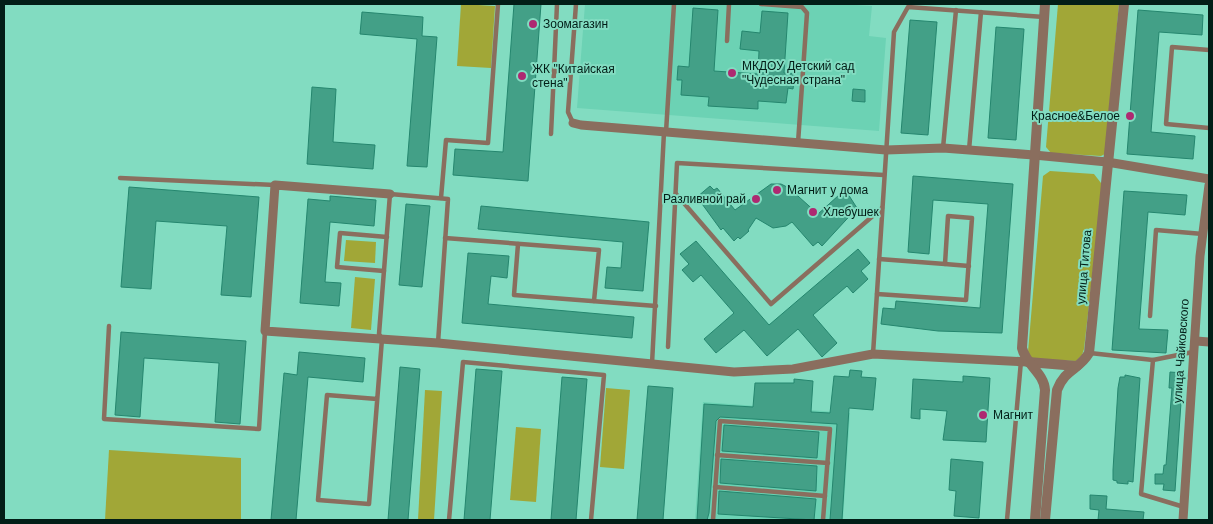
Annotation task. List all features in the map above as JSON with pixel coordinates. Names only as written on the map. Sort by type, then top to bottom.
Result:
[{"type":"street","points":[[1035,520],[1045,390],[1044,382],[1024,361],[1022,348],[1045,4]]},
{"type":"street","name":"улица Титова","points":[[1088,353],[1124,4]]},
{"type":"street","points":[[573,123],[886,150],[943,148],[1034,154],[1107,162],[1209,179]]},
{"type":"street","points":[[390,194],[275,185],[265,331],[438,343],[705,370],[754,371],[793,369],[873,354],[1024,361],[1077,366]]},
{"type":"street","name":"улица Чайковского","points":[[1183,520],[1203,234],[1209,185]]},
{"type":"street","points":[[1196,341],[1209,342]]},
{"type":"street","points":[[1007,360],[1022,348]]},
{"type":"street","points":[[1045,520],[1057,390],[1061,378],[1077,366],[1088,353]]},
{"type":"lane","points":[[441,198],[446,140],[488,143],[498,4]]},
{"type":"lane","points":[[551,134],[557,4]]},
{"type":"lane","points":[[573,123],[568,112],[576,4]]},
{"type":"lane","points":[[652,364],[674,4]]},
{"type":"lane","points":[[727,42],[729,4]]},
{"type":"lane","points":[[761,4],[802,7],[807,13],[798,143]]},
{"type":"lane","points":[[873,354],[894,32],[908,7],[1044,17]]},
{"type":"lane","points":[[943,148],[956,10]]},
{"type":"lane","points":[[969,150],[981,12]]},
{"type":"lane","points":[[1209,50],[1172,47],[1166,124],[1209,128]]},
{"type":"lane","points":[[554,70],[571,72]]},
{"type":"lane","points":[[668,347],[677,163],[884,175]]},
{"type":"lane","points":[[120,178],[275,185]]},
{"type":"lane","points":[[377,399],[327,395],[318,500],[369,504],[382,339],[379,334],[390,194],[448,199],[438,343]]},
{"type":"lane","points":[[676,194],[771,304],[882,208]]},
{"type":"lane","points":[[877,294],[966,300],[972,218],[948,216],[944,264]]},
{"type":"lane","points":[[1150,316],[1156,230],[1203,234]]},
{"type":"lane","points":[[384,271],[337,267],[340,233],[387,237]]},
{"type":"lane","points":[[445,238],[599,250],[594,302]]},
{"type":"lane","points":[[518,244],[514,295],[656,306]]},
{"type":"lane","points":[[879,259],[969,266]]},
{"type":"lane","points":[[109,326],[104,419],[259,429],[265,331]]},
{"type":"lane","points":[[1088,353],[1153,360],[1194,351]]},
{"type":"lane","points":[[1153,360],[1141,494],[1184,507]]},
{"type":"lane","points":[[1007,520],[1024,361]]},
{"type":"lane","points":[[449,520],[463,362],[604,374],[591,520]]},
{"type":"lane","points":[[714,520],[720,422],[830,429],[824,520]]},
{"type":"lane","points":[[717,455],[828,463]]},
{"type":"lane","points":[[715,487],[825,496]]},
{"type":"shaded area","points":[[461,4],[495,6],[491,68],[457,66]]},
{"type":"shaded area","name":"МКДОУ Детский сад \"Чудесная страна\"","points":[[585,4],[838,4],[872,6],[869,36],[886,38],[879,131],[577,108]]},
{"type":"shaded area","points":[[1058,4],[1119,4],[1105,154],[1101,156],[1051,153],[1046,147]]},
{"type":"shaded area","points":[[1050,171],[1094,174],[1101,183],[1102,188],[1084,349],[1082,355],[1076,361],[1032,359],[1028,352],[1043,176]]},
{"type":"shaded area","points":[[346,240],[376,242],[375,263],[344,261]]},
{"type":"shaded area","points":[[355,277],[375,279],[371,330],[351,328]]},
{"type":"shaded area","points":[[606,388],[630,390],[624,469],[600,467]]},
{"type":"shaded area","points":[[425,390],[442,391],[434,520],[418,520]]},
{"type":"shaded area","points":[[703,402],[850,413],[843,520],[695,520]]},
{"type":"shaded area","points":[[516,427],[541,429],[536,502],[510,500]]},
{"type":"shaded area","points":[[109,450],[241,458],[241,520],[105,520]]},
{"type":"building","name":"ЖК \"Китайская стена\"","points":[[514,4],[541,4],[528,181],[453,175],[455,149],[503,152]]},
{"type":"building","points":[[693,8],[718,10],[714,71],[758,74],[759,51],[740,49],[742,31],[760,33],[762,11],[788,13],[784,73],[795,74],[793,89],[788,88],[786,103],[758,101],[758,109],[708,106],[709,97],[681,95],[682,80],[677,80],[678,66],[689,67]]},
{"type":"building","points":[[1138,10],[1203,15],[1202,35],[1159,32],[1151,132],[1195,136],[1193,159],[1127,154]]},
{"type":"building","points":[[362,12],[423,17],[422,36],[437,37],[427,167],[407,166],[417,39],[360,34]]},
{"type":"building","points":[[910,20],[937,22],[928,135],[901,133]]},
{"type":"building","points":[[996,27],[1024,29],[1016,140],[988,138]]},
{"type":"building","points":[[312,87],[336,89],[333,142],[375,145],[373,169],[307,164]]},
{"type":"building","points":[[853,89],[865,90],[865,102],[852,101]]},
{"type":"building","points":[[913,176],[1013,184],[1002,333],[938,331],[881,324],[883,308],[895,309],[896,301],[980,308],[988,204],[933,200],[929,254],[908,252]]},
{"type":"building","points":[[771,184],[781,184],[789,188],[818,214],[839,195],[840,197],[844,194],[846,196],[848,194],[857,208],[822,246],[818,242],[813,246],[792,222],[786,226],[773,228],[756,218],[749,231],[740,239],[738,237],[734,241],[723,228],[721,230],[697,197],[710,186],[714,190],[717,188],[735,210]]},
{"type":"building","points":[[129,187],[259,197],[251,297],[221,295],[227,226],[156,221],[151,289],[121,287]]},
{"type":"building","points":[[1124,191],[1187,195],[1185,215],[1148,212],[1139,329],[1168,330],[1166,353],[1112,350]]},
{"type":"building","points":[[330,196],[376,200],[374,226],[330,222],[325,282],[341,283],[339,306],[300,303],[308,199],[330,201]]},
{"type":"building","points":[[406,204],[430,206],[422,287],[399,285]]},
{"type":"building","points":[[481,206],[649,222],[643,291],[605,288],[607,267],[621,268],[623,242],[478,229]]},
{"type":"building","points":[[696,241],[769,325],[858,249],[870,263],[861,271],[868,279],[853,293],[847,286],[813,315],[837,343],[822,357],[798,329],[767,356],[744,330],[716,353],[704,339],[734,313],[701,275],[693,282],[682,270],[689,264],[680,254]]},
{"type":"building","points":[[468,253],[509,256],[507,278],[491,276],[488,304],[634,317],[632,338],[462,323]]},
{"type":"building","points":[[121,332],[246,341],[240,424],[215,422],[219,363],[144,358],[140,417],[115,415]]},
{"type":"building","points":[[299,352],[365,358],[363,382],[308,377],[296,520],[271,520],[284,373],[297,375]]},
{"type":"building","points":[[400,367],[420,369],[408,520],[388,520]]},
{"type":"building","points":[[476,369],[502,371],[490,520],[464,520]]},
{"type":"building","points":[[850,370],[862,371],[861,377],[876,378],[873,410],[849,408],[842,520],[830,520],[837,424],[720,417],[716,421],[709,513],[707,520],[697,520],[704,404],[753,407],[755,383],[794,383],[794,379],[813,381],[811,412],[830,413],[834,376],[849,377]]},
{"type":"building","points":[[1170,372],[1183,373],[1175,491],[1163,490],[1164,484],[1155,484],[1155,474],[1163,474],[1164,465],[1166,465],[1172,388],[1169,388]]},
{"type":"building","points":[[1125,375],[1140,378],[1133,482],[1128,481],[1128,484],[1117,483],[1117,481],[1113,480],[1118,388],[1120,377],[1125,377]]},
{"type":"building","points":[[963,376],[990,378],[986,442],[943,440],[947,411],[920,409],[920,419],[911,418],[913,379],[963,382]]},
{"type":"building","points":[[562,377],[587,379],[576,520],[551,520]]},
{"type":"building","points":[[648,386],[673,388],[663,520],[637,520]]},
{"type":"building","points":[[724,425],[819,432],[817,458],[722,451]]},
{"type":"building","points":[[721,459],[817,466],[816,491],[720,483]]},
{"type":"building","points":[[951,459],[983,462],[979,518],[954,516],[956,491],[949,490]]},
{"type":"building","points":[[719,491],[816,499],[814,520],[718,514]]},
{"type":"building","points":[[1090,495],[1107,496],[1106,509],[1144,512],[1143,520],[1098,520],[1099,510],[1090,509]]},
{"type":"place","name":"Зоомагазин","points":[[533,24]]},
{"type":"place","name":"МКДОУ Детский сад \"Чудесная страна\"","points":[[732,73]]},
{"type":"place","name":"ЖК \"Китайская стена\"","points":[[522,76]]},
{"type":"place","name":"Красное&Белое","points":[[1130,116]]},
{"type":"place","name":"Магнит у дома","points":[[777,190]]},
{"type":"place","name":"Разливной рай","points":[[756,199]]},
{"type":"place","name":"Хлебушек","points":[[813,212]]},
{"type":"place","name":"Магнит","points":[[983,415]]}]
